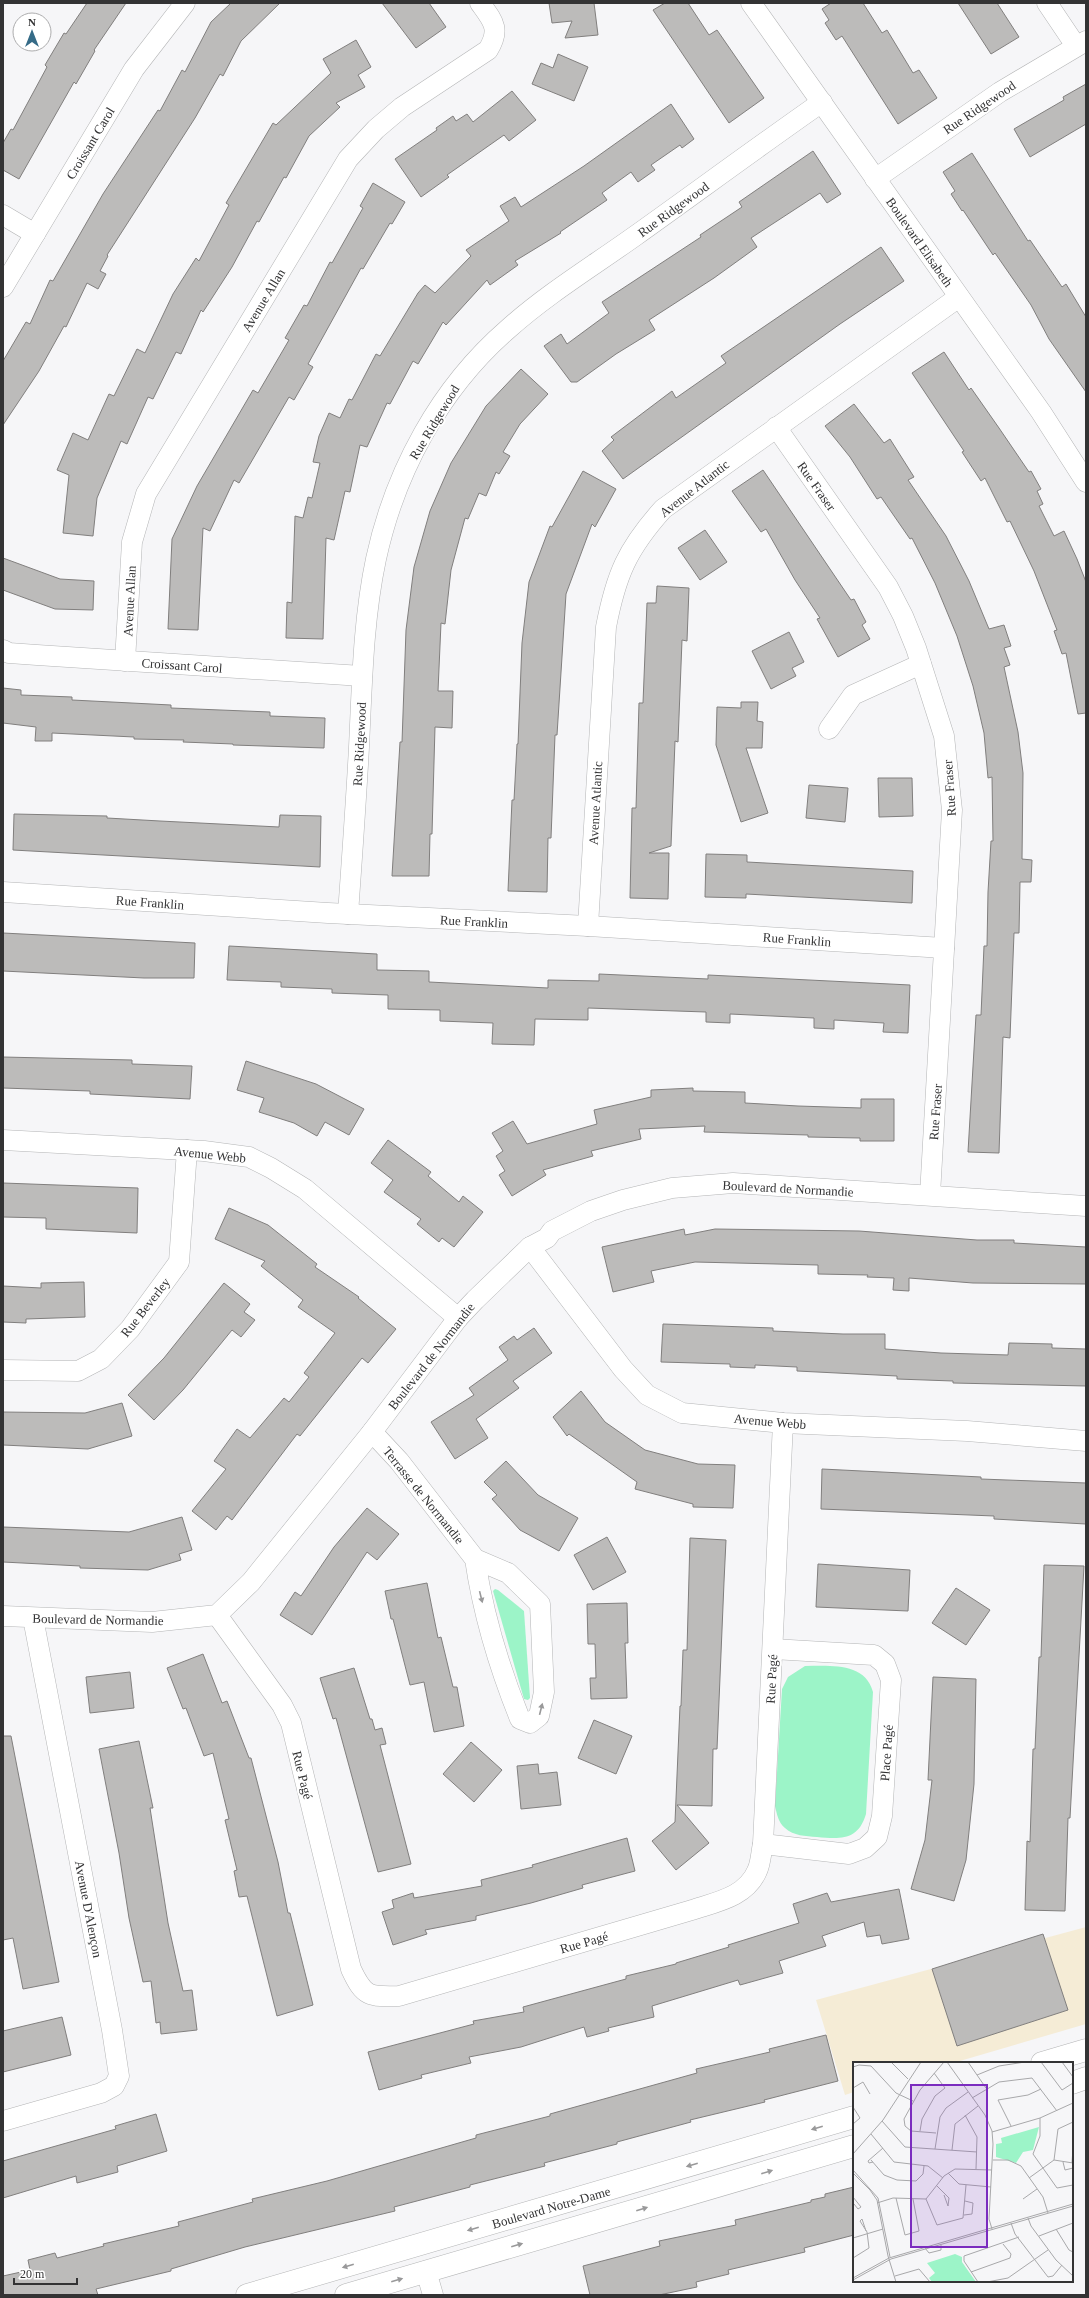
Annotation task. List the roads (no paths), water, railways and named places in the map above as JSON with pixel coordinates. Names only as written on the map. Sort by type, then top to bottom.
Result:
[{"type":"street","name":"Croissant Carol","points":[[3,287],[134,69],[185,3]]},
{"type":"street","name":"Avenue Allan","points":[[125,661],[132,542],[146,494],[348,159],[402,106],[488,50],[495,39],[496,28],[480,3]]},
{"type":"street","name":"Boulevard Elisabeth","points":[[751,3],[1050,425],[1086,482]]},
{"type":"street","points":[[1047,3],[1081,43]]},
{"type":"street","name":"Rue Ridgewood","points":[[875,179],[1000,92],[1081,43]]},
{"type":"street","name":"Rue Ridgewood","points":[[348,914],[362,676],[376,560],[392,501],[412,454],[453,387],[493,342],[521,317],[822,102]]},
{"type":"street","points":[[3,215],[35,234]]},
{"type":"street","name":"Avenue Atlantic","points":[[588,926],[606,628],[613,592],[624,561],[641,533],[663,509],[959,297]]},
{"type":"street","name":"Rue Fraser","points":[[776,427],[888,588],[903,616],[921,664],[944,736],[952,810],[930,1195]]},
{"type":"street","name":"Croissant Carol","points":[[3,650],[37,655],[362,676]]},
{"type":"street","points":[[829,729],[853,695],[921,664]]},
{"type":"street","name":"Rue Franklin","points":[[3,892],[348,914],[588,926],[944,948]]},
{"type":"street","name":"Avenue Webb","points":[[3,1140],[187,1150],[249,1157],[271,1168],[305,1189],[458,1318]]},
{"type":"street","name":"Rue Beverley","points":[[3,1370],[78,1371],[101,1359],[130,1328],[179,1262],[187,1150]]},
{"type":"street","name":"Boulevard de Normandie","points":[[3,1616],[152,1622],[217,1615],[251,1582],[372,1432],[458,1318],[530,1247],[547,1238],[552,1231],[591,1211],[623,1200],[672,1188],[733,1183],[1086,1206]]},
{"type":"street","name":"Avenue Webb","points":[[530,1247],[623,1369],[647,1395],[682,1413],[783,1423],[967,1432],[1086,1441]]},
{"type":"street","name":"Rue Pagé","points":[[217,1615],[282,1705],[290,1723],[351,1969],[360,1988],[375,1997],[400,1996],[738,1895],[758,1871],[763,1844],[783,1423]]},
{"type":"street","name":"Terrasse de Normandie","points":[[372,1432],[398,1461],[475,1559],[508,1573],[540,1604],[544,1692],[539,1716],[530,1723],[520,1719],[503,1675],[480,1594],[475,1559]]},
{"type":"street","name":"Avenue D'Alençon","points":[[3,2121],[101,2093],[114,2086],[119,2076],[112,2030],[33,1618]]},
{"type":"street","name":"Place Pagé","points":[[763,1844],[849,1854],[865,1848],[876,1837],[882,1816],[891,1680],[885,1664],[874,1655],[773,1649]]},
{"type":"street","points":[[1045,2062],[1086,2050]]},
{"type":"street","points":[[1073,2083],[1086,2078]]},
{"type":"street","name":"Boulevard Notre-Dame","points":[[247,2295],[853,2117]]},
{"type":"street","name":"Boulevard Notre-Dame","points":[[346,2295],[853,2146]]},
{"type":"street","points":[[426,2271],[433,2295]]}]
